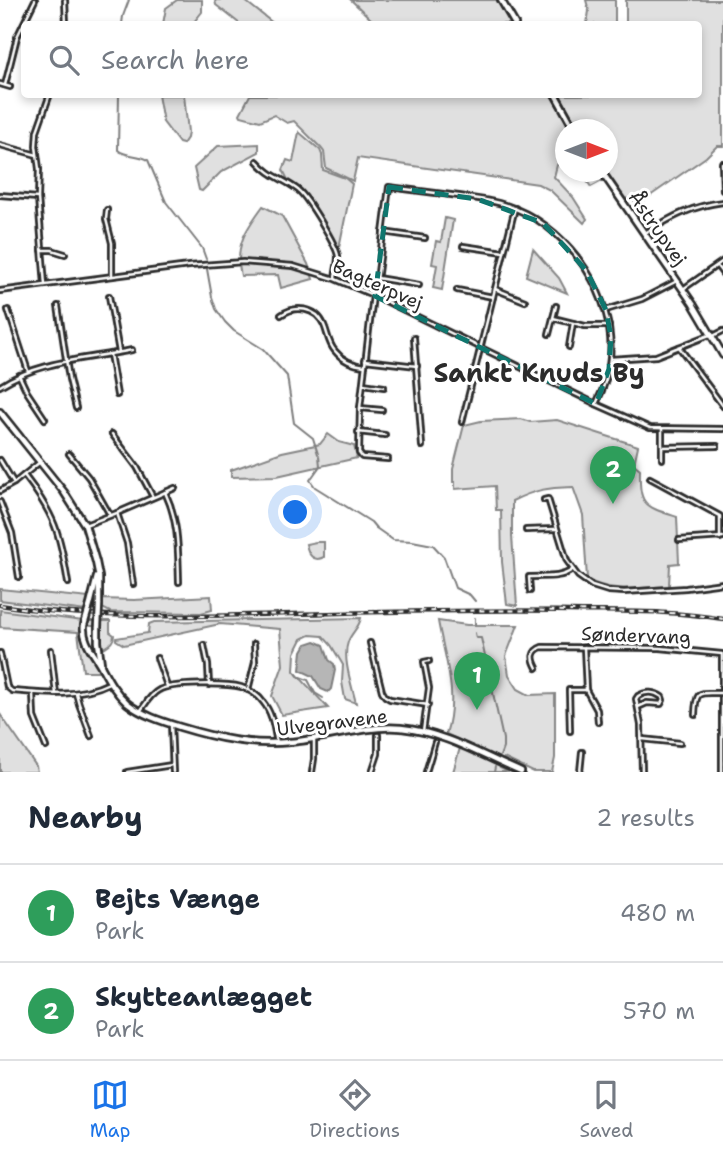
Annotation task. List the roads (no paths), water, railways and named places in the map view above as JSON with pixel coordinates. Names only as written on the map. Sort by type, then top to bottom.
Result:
[{"type":"street","points":[[25,21],[35,0]]},
{"type":"street","points":[[65,0],[66,21]]},
{"type":"street","points":[[501,0],[513,21]]},
{"type":"street","points":[[5,85],[21,30]]},
{"type":"street","points":[[0,84],[10,87]]},
{"type":"street","points":[[45,285],[36,146],[37,131],[49,98]]},
{"type":"street","points":[[557,98],[569,119]]},
{"type":"street","points":[[0,145],[37,155]]},
{"type":"street","points":[[257,161],[267,172],[298,190],[306,198],[336,250],[338,262],[335,279]]},
{"type":"street","points":[[722,163],[723,190]]},
{"type":"street","name":"Åstrupvej","points":[[609,182],[683,289],[723,355]]},
{"type":"street","points":[[388,459],[360,456],[358,432],[389,187],[477,199],[515,208],[543,223],[567,244],[586,271],[606,310],[609,326],[610,359],[606,380],[596,404]]},
{"type":"street","points":[[0,195],[38,198]]},
{"type":"street","points":[[645,233],[692,208],[723,202]]},
{"type":"street","points":[[462,422],[515,208]]},
{"type":"street","points":[[107,210],[106,219],[112,243],[112,276]]},
{"type":"street","points":[[383,232],[425,238]]},
{"type":"street","points":[[463,246],[504,252]]},
{"type":"street","points":[[42,250],[65,254]]},
{"type":"street","points":[[683,289],[723,261]]},
{"type":"street","name":"Bagterpvej","points":[[0,291],[217,263],[261,262],[293,266],[335,279],[374,296],[650,428],[723,429]]},
{"type":"street","points":[[717,266],[723,274]]},
{"type":"street","points":[[377,278],[419,285]]},
{"type":"street","points":[[606,310],[642,299],[677,281]]},
{"type":"street","points":[[495,289],[525,301]]},
{"type":"street","points":[[457,290],[494,297]]},
{"type":"street","points":[[109,296],[119,352]]},
{"type":"street","points":[[58,306],[76,408]]},
{"type":"street","points":[[549,334],[556,306]]},
{"type":"street","points":[[281,315],[297,309],[313,313],[322,321],[330,344],[339,355],[351,363],[365,366]]},
{"type":"street","points":[[8,310],[29,371]]},
{"type":"street","points":[[553,318],[585,326],[609,326]]},
{"type":"street","points":[[569,347],[573,323]]},
{"type":"street","points":[[610,359],[656,356],[723,331]]},
{"type":"street","points":[[414,338],[422,446]]},
{"type":"street","points":[[679,347],[723,406]]},
{"type":"street","points":[[0,386],[29,371],[132,350]]},
{"type":"street","points":[[110,354],[117,395]]},
{"type":"street","points":[[365,360],[417,366]]},
{"type":"street","points":[[19,375],[46,419]]},
{"type":"street","points":[[363,384],[384,387]]},
{"type":"street","points":[[360,408],[382,410]]},
{"type":"street","name":"Ulvegravene","points":[[0,412],[64,492],[85,525],[97,569],[98,642],[102,667]]},
{"type":"street","points":[[662,429],[662,459]]},
{"type":"street","points":[[358,432],[385,435]]},
{"type":"street","points":[[112,434],[137,467],[153,497]]},
{"type":"street","points":[[662,447],[717,446]]},
{"type":"street","points":[[69,454],[89,478],[110,515]]},
{"type":"street","points":[[0,460],[14,483]]},
{"type":"street","points":[[0,491],[40,462]]},
{"type":"street","points":[[24,475],[41,497],[55,523],[63,549],[68,583]]},
{"type":"street","points":[[650,478],[720,516],[721,537],[679,540]]},
{"type":"street","points":[[85,525],[175,488]]},
{"type":"street","points":[[165,492],[175,519],[180,582]]},
{"type":"street","points":[[544,500],[548,499],[563,552],[572,570],[592,586],[608,591],[661,590],[723,583]]},
{"type":"street","points":[[0,502],[12,533],[19,577]]},
{"type":"street","points":[[117,513],[127,542],[133,584]]},
{"type":"street","points":[[526,530],[556,528]]},
{"type":"street","name":"Ulvegravene","points":[[97,569],[84,636],[109,683],[140,712],[208,735],[237,741],[277,743],[360,730],[404,729],[445,739],[522,772]]},
{"type":"street","points":[[530,591],[529,577],[559,576],[572,570]]},
{"type":"street","points":[[370,643],[385,696],[428,705]]},
{"type":"street","points":[[248,690],[255,662],[254,644]]},
{"type":"street","points":[[204,645],[209,685]]},
{"type":"street","name":"Søndervang","points":[[537,668],[533,658],[535,651],[542,647],[677,649],[722,654],[722,772]]},
{"type":"street","points":[[584,647],[586,690],[597,709],[598,722]]},
{"type":"street","points":[[51,650],[56,694]]},
{"type":"street","points":[[0,653],[9,690],[76,693],[96,690],[109,683]]},
{"type":"street","points":[[157,658],[167,686]]},
{"type":"street","points":[[423,732],[429,688],[424,662],[429,661]]},
{"type":"street","points":[[140,712],[155,692],[167,686],[232,685],[248,690],[262,700],[274,724],[277,743]]},
{"type":"street","points":[[570,732],[569,690],[586,690]]},
{"type":"street","points":[[695,715],[697,695],[722,691]]},
{"type":"street","points":[[33,693],[34,717],[46,747]]},
{"type":"street","points":[[76,693],[92,736]]},
{"type":"street","points":[[638,707],[647,703],[661,704],[662,697],[655,693],[642,693],[636,699],[642,739],[642,772]]},
{"type":"street","points":[[172,724],[173,772]]},
{"type":"street","points":[[372,772],[378,754],[378,735]]},
{"type":"street","points":[[312,772],[314,739]]},
{"type":"street","points":[[642,739],[680,743]]},
{"type":"street","points":[[426,772],[435,742]]},
{"type":"street","points":[[580,772],[582,752]]},
{"type":"street","points":[[127,772],[172,765]]},
{"type":"waterway","points":[[122,21],[129,0]]},
{"type":"waterway","points":[[119,98],[118,150],[148,160],[166,202],[202,248],[206,259]]},
{"type":"waterway","points":[[207,269],[216,309],[225,322],[234,331],[263,349],[287,376],[294,423],[313,438],[318,454]]},
{"type":"waterway","points":[[319,456],[320,466],[310,480],[315,487],[371,522],[393,540],[433,545],[444,557],[455,588],[470,595],[475,601]]},
{"type":"waterway","points":[[475,618],[475,624]]},
{"type":"waterway","points":[[475,633],[476,638],[481,638],[503,739],[500,756]]},
{"type":"waterway","points":[[300,677],[308,680],[315,693],[323,698]]},
{"type":"waterway","points":[[494,772],[495,767]]},
{"type":"railway","points":[[0,605],[125,616],[529,611],[666,613],[723,619]]},
{"type":"place","name":"Skytteanlægget","points":[[613,504]]},
{"type":"place","name":"Bejts Vænge","points":[[477,710]]},
{"type":"district","name":"Sankt Knuds By","points":[[539,373]]}]
